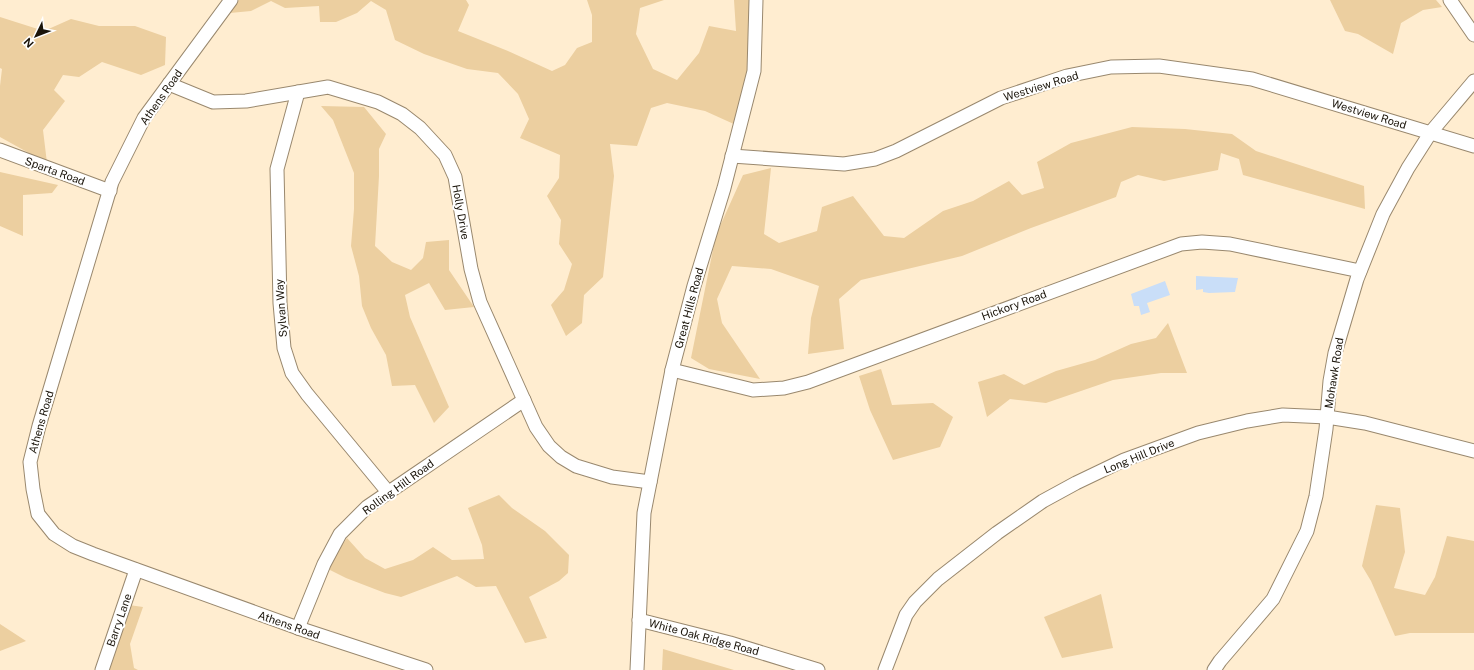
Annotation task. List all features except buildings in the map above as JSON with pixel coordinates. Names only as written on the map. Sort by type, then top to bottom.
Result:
[{"type":"street","name":"Athens Road","points":[[231,0],[144,118],[112,182],[39,426],[30,462],[38,514],[54,534],[73,546],[298,628],[426,670]]},
{"type":"street","name":"Great Hills Road","points":[[639,620],[644,513],[672,370],[694,286],[732,156],[754,71],[756,0]]},
{"type":"street","points":[[1450,0],[1474,35]]},
{"type":"street","name":"Westview Road","points":[[732,156],[844,164],[874,159],[896,151],[1002,98],[1067,76],[1111,67],[1159,66],[1252,79],[1474,146]]},
{"type":"street","name":"Mohawk Road","points":[[1214,670],[1273,599],[1307,531],[1316,496],[1327,417],[1330,381],[1335,353],[1360,271],[1383,214],[1408,168],[1431,132],[1474,81]]},
{"type":"street","name":"Holly Drive","points":[[169,84],[212,102],[246,101],[328,87],[378,102],[402,114],[420,128],[444,154],[455,177],[471,269],[480,302],[536,427],[549,446],[561,457],[576,466],[612,478],[650,482]]},
{"type":"street","name":"Sylvan Way","points":[[298,92],[277,169],[280,303],[284,348],[292,373],[307,394],[388,492]]},
{"type":"street","name":"Sparta Road","points":[[0,150],[110,191]]},
{"type":"street","name":"Hickory Road","points":[[672,370],[753,390],[784,388],[808,382],[1180,244],[1202,242],[1230,244],[1360,271]]},
{"type":"street","name":"Rolling Hill Road","points":[[298,628],[324,564],[340,534],[367,507],[524,400]]},
{"type":"street","name":"Long Hill Drive","points":[[885,670],[906,615],[915,602],[938,579],[997,533],[1043,501],[1124,460],[1198,433],[1247,421],[1283,415],[1327,417],[1365,423],[1474,451]]},
{"type":"street","name":"Barry Lane","points":[[102,670],[136,570]]},
{"type":"street","name":"White Oak Ridge Road","points":[[637,670],[639,620],[730,643],[818,670]]},
{"type":"shaded area","points":[[239,0],[466,0],[469,5],[458,31],[552,71],[565,65],[577,48],[592,42],[592,15],[587,0],[664,0],[640,8],[636,34],[653,69],[677,80],[699,53],[709,26],[736,31],[734,0],[749,0],[750,57],[736,125],[705,111],[667,103],[651,108],[637,146],[610,144],[614,176],[603,277],[584,295],[582,323],[566,336],[551,305],[564,290],[572,264],[559,244],[561,220],[547,196],[559,178],[560,155],[520,138],[529,119],[518,94],[498,73],[467,69],[424,54],[395,40],[386,10],[371,1],[357,13],[336,22],[320,22],[319,6],[285,8],[271,1],[251,11],[230,13]]},
{"type":"shaded area","points":[[1330,0],[1436,0],[1442,7],[1423,10],[1401,23],[1393,54],[1358,34],[1345,31]]},
{"type":"shaded area","points":[[0,17],[44,31],[71,19],[99,26],[135,26],[166,37],[165,65],[141,75],[102,62],[79,77],[63,75],[54,90],[65,101],[43,130],[47,163],[0,137],[0,86],[2,69],[0,68]]},
{"type":"shaded area","points":[[321,106],[364,107],[386,134],[379,149],[375,246],[392,262],[411,270],[423,258],[426,242],[449,240],[449,270],[474,307],[445,310],[429,283],[405,295],[410,317],[449,407],[434,423],[415,385],[392,386],[386,355],[371,328],[362,306],[359,276],[351,246],[354,209],[354,173],[333,120]]},
{"type":"shaded area","points":[[1132,127],[1185,129],[1232,134],[1256,151],[1364,186],[1365,209],[1243,175],[1239,159],[1221,153],[1218,170],[1164,181],[1138,175],[1121,182],[1116,197],[1031,228],[962,256],[861,280],[839,299],[844,349],[808,354],[811,318],[819,286],[771,269],[732,266],[717,299],[722,323],[760,379],[709,369],[691,358],[716,235],[743,175],[771,168],[764,234],[779,243],[817,231],[822,207],[853,196],[884,236],[904,238],[943,211],[973,201],[1009,181],[1022,195],[1044,188],[1037,162],[1071,143]]},
{"type":"shaded area","points":[[0,172],[58,185],[52,193],[23,195],[23,236],[0,226]]},
{"type":"shaded area","points":[[1168,323],[1187,373],[1161,373],[1113,380],[1046,403],[1010,399],[987,417],[978,382],[1004,374],[1024,385],[1056,371],[1095,360],[1131,344],[1156,338]]},
{"type":"shaded area","points":[[881,369],[892,405],[933,403],[953,417],[940,447],[893,460],[870,410],[859,376]]},
{"type":"shaded area","points":[[499,495],[512,508],[545,531],[569,555],[568,573],[559,581],[529,597],[547,638],[525,643],[496,586],[476,587],[457,576],[401,597],[385,593],[346,578],[326,568],[347,538],[365,558],[385,569],[413,560],[433,547],[452,560],[484,559],[482,545],[468,508]]},
{"type":"shaded area","points":[[1376,505],[1400,508],[1405,552],[1394,588],[1425,595],[1435,577],[1447,536],[1474,541],[1474,633],[1410,633],[1395,636],[1371,581],[1362,566]]},
{"type":"shaded area","points":[[1101,594],[1113,648],[1062,658],[1044,617]]},
{"type":"shaded area","points":[[129,605],[143,607],[130,644],[134,668],[138,670],[108,670]]},
{"type":"shaded area","points":[[0,624],[26,641],[0,651]]},
{"type":"shaded area","points":[[663,649],[734,670],[662,670]]}]
